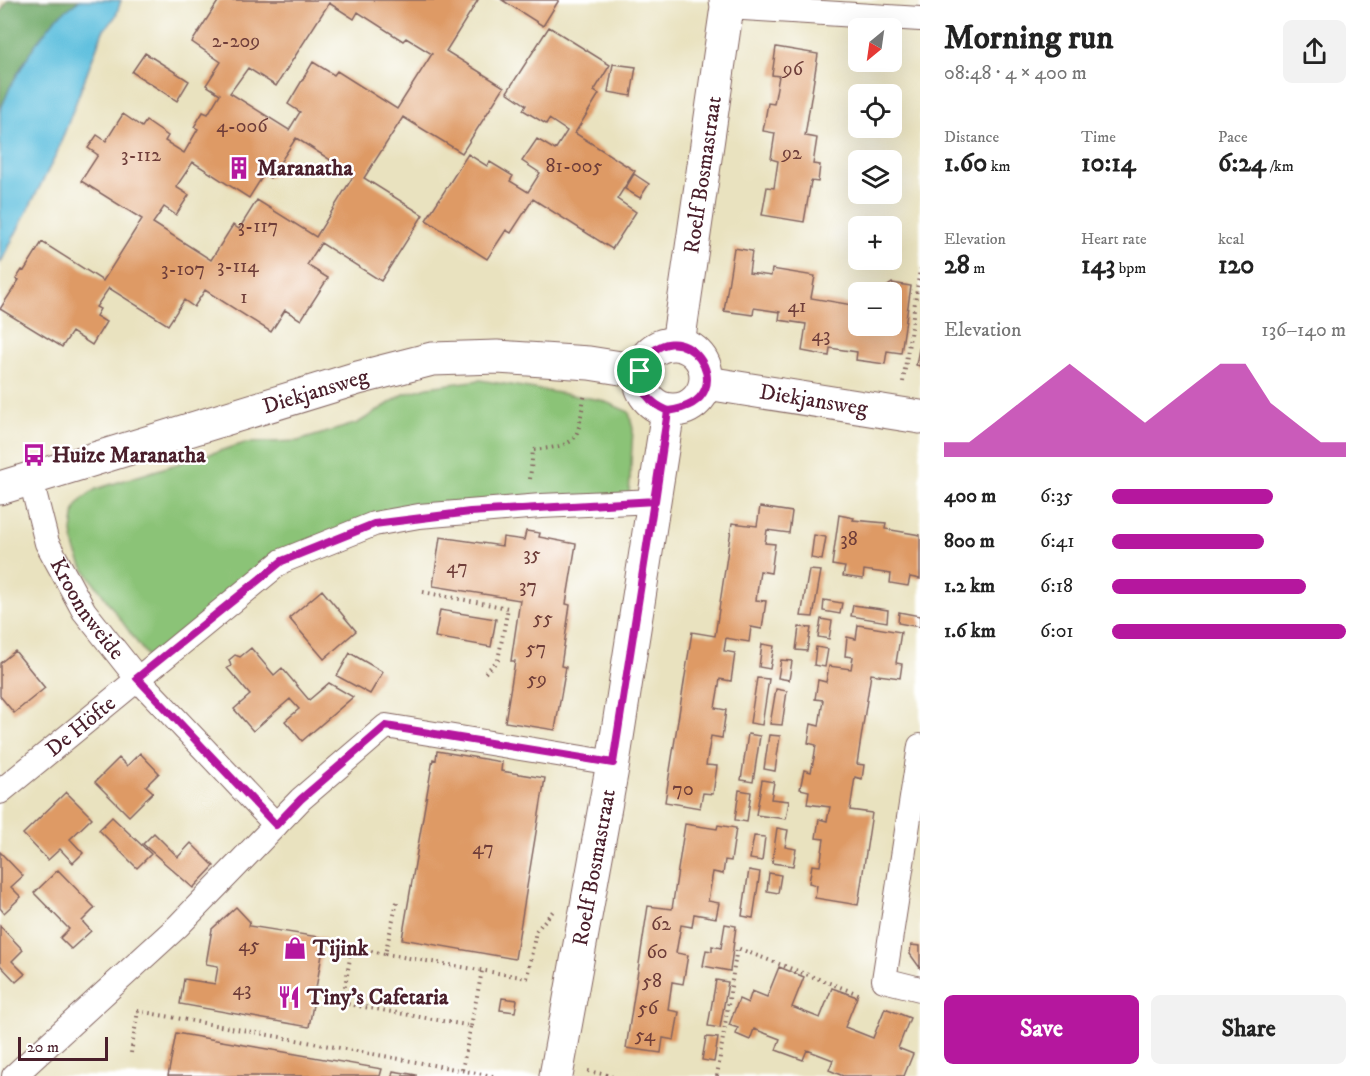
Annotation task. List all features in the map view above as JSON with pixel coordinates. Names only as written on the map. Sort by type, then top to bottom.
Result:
[{"type":"main road","name":"Roelf Bosmastraat","points":[[678,344],[728,2]]},
{"type":"main road","points":[[678,344],[693,350],[704,363],[707,383],[701,397],[687,409],[668,411],[652,404],[641,389],[640,371],[647,356],[661,346],[678,344]]},
{"type":"main road","name":"Diekjansweg","points":[[0,488],[358,378],[432,359],[508,358],[589,363],[640,371]]},
{"type":"main road","name":"Diekjansweg","points":[[707,383],[909,415]]},
{"type":"main road","name":"Roelf Bosmastraat","points":[[556,1076],[613,763],[668,411]]},
{"type":"street","points":[[728,2],[920,19]]},
{"type":"street","name":"Kroonnweide","points":[[31,480],[47,543],[84,611],[137,678],[276,825]]},
{"type":"street","name":"De Höfte","points":[[0,792],[282,561],[374,524],[419,516],[655,501]]},
{"type":"street","points":[[14,1076],[178,926],[301,799],[386,726],[613,763]]},
{"type":"street","points":[[920,746],[884,980],[920,989]]},
{"type":"path","points":[[909,415],[920,269]]},
{"type":"path","points":[[527,508],[533,450],[566,447],[576,436],[585,392]]},
{"type":"path","points":[[423,592],[508,608],[498,660],[483,675]]},
{"type":"path","points":[[385,954],[396,902]]},
{"type":"path","points":[[471,1026],[342,1003],[352,947],[527,978],[536,931],[553,911]]},
{"type":"path","points":[[717,1076],[737,948],[861,995],[884,980]]},
{"type":"path","points":[[462,1070],[482,970]]},
{"type":"path","points":[[131,1053],[138,1011],[493,1076]]},
{"type":"green space","points":[[8,0],[80,0],[42,36],[23,64],[0,111],[0,13]]},
{"type":"green space","points":[[480,380],[601,400],[629,412],[633,429],[629,495],[367,520],[149,659],[82,566],[75,549],[72,532],[75,509],[82,499],[96,489],[245,443],[298,441],[358,423],[404,394],[428,387]]},
{"type":"water","points":[[80,0],[121,0],[116,16],[103,31],[56,155],[0,264],[0,111],[11,85],[34,46],[57,17]]},
{"type":"building","points":[[219,0],[478,0],[446,51],[504,87],[462,153],[403,117],[364,178],[423,215],[381,281],[321,243],[307,265],[328,278],[301,320],[285,310],[271,332],[205,290],[194,307],[184,300],[168,325],[109,288],[96,307],[100,309],[96,316],[106,322],[92,345],[72,332],[62,347],[0,309],[19,280],[16,279],[22,270],[24,271],[42,242],[103,281],[142,219],[81,181],[98,155],[88,148],[97,135],[106,141],[123,114],[142,127],[146,121],[168,136],[165,141],[184,153],[198,129],[194,127],[203,112],[208,114],[220,94],[206,85],[221,62],[192,42]],"holes":[[[329,3],[354,19],[358,12],[403,41],[406,38],[432,54],[397,109],[337,71],[334,75],[313,62],[288,104],[300,112],[289,130],[230,93],[248,68],[276,86]],[[296,138],[354,175],[316,237],[257,200],[239,229],[233,225],[211,260],[153,223],[164,207],[176,215],[189,195],[176,187],[193,162],[249,198],[264,174],[270,178]]]},
{"type":"building","points":[[502,0],[559,0],[543,26]]},
{"type":"building","points":[[549,27],[610,65],[594,91],[599,94],[575,133],[635,171],[617,199],[636,212],[612,249],[533,199],[511,233],[506,230],[487,259],[426,220],[468,154],[487,166],[490,162],[513,176],[510,181],[528,192],[540,173],[522,161],[537,139],[555,150],[567,131],[549,119],[546,124],[523,110],[526,105],[507,92]]},
{"type":"building","points":[[776,47],[818,54],[805,136],[817,138],[813,164],[820,165],[818,182],[811,181],[804,222],[762,215],[767,187],[774,188],[778,161],[771,159],[775,133],[763,131],[768,103],[774,104],[779,76],[772,75]]},
{"type":"building","points":[[145,53],[189,81],[177,101],[132,72]]},
{"type":"building","points":[[613,64],[636,67],[631,96],[608,92]]},
{"type":"building","points":[[634,174],[649,184],[640,198],[625,189]]},
{"type":"building","points":[[734,248],[752,251],[749,273],[771,276],[772,269],[815,276],[811,298],[848,304],[848,336],[902,336],[902,285],[911,286],[901,353],[887,351],[885,364],[856,360],[857,352],[830,348],[829,356],[802,351],[806,324],[779,320],[780,312],[754,308],[753,315],[724,311]]},
{"type":"building","points":[[920,350],[920,366],[916,365]]},
{"type":"building","points":[[760,507],[792,512],[789,533],[767,530],[765,543],[775,544],[771,573],[760,571],[756,600],[766,601],[762,629],[751,627],[749,642],[726,638],[724,651],[735,653],[731,681],[720,679],[715,708],[726,710],[722,738],[711,736],[706,765],[717,766],[713,794],[703,793],[700,808],[665,802],[692,632],[715,636],[732,523],[757,526]]},
{"type":"building","points":[[839,515],[854,518],[853,520],[886,523],[885,529],[920,535],[920,579],[910,577],[908,586],[890,583],[891,574],[878,572],[864,570],[863,579],[843,576],[845,567],[832,565]]},
{"type":"building","points":[[526,531],[540,533],[539,537],[576,544],[566,604],[570,605],[561,666],[566,667],[555,730],[505,722],[515,661],[511,661],[520,600],[433,586],[440,537],[502,546],[503,537],[524,540]]},
{"type":"building","points":[[814,535],[826,537],[822,560],[811,558]]},
{"type":"building","points":[[809,570],[821,571],[813,617],[801,616]]},
{"type":"building","points":[[322,590],[356,631],[324,659],[289,618]]},
{"type":"building","points":[[824,600],[842,603],[840,614],[823,611]]},
{"type":"building","points":[[853,605],[888,610],[887,622],[851,616]]},
{"type":"building","points":[[440,610],[496,619],[491,647],[435,637]]},
{"type":"building","points":[[899,612],[920,616],[920,627],[898,623]]},
{"type":"building","points":[[821,619],[832,621],[829,639],[818,637]]},
{"type":"building","points":[[858,625],[901,632],[896,663],[902,664],[900,678],[871,674],[857,764],[864,765],[862,779],[855,777],[850,810],[872,813],[858,905],[815,898],[817,885],[809,883],[812,865],[820,866],[824,839],[816,838],[819,819],[827,821],[830,807],[807,804],[809,791],[800,789],[804,770],[811,772],[814,758],[816,745],[808,743],[811,724],[819,726],[823,700],[815,699],[818,680],[826,682],[829,666],[851,669],[853,657],[845,656],[847,637],[856,639]]},
{"type":"building","points":[[799,627],[811,628],[807,651],[796,650]]},
{"type":"building","points":[[762,644],[774,646],[770,669],[759,667]]},
{"type":"building","points":[[816,647],[828,649],[825,667],[814,665]]},
{"type":"building","points":[[251,648],[274,675],[282,668],[309,700],[329,683],[353,697],[302,741],[285,721],[299,709],[290,699],[253,731],[234,709],[250,695],[227,668],[231,666],[229,660],[235,655],[240,657]]},
{"type":"building","points":[[15,651],[45,688],[14,713],[0,696],[0,663]]},
{"type":"building","points":[[350,653],[383,672],[370,694],[337,676]]},
{"type":"building","points":[[781,660],[792,661],[789,680],[778,678]]},
{"type":"building","points":[[757,678],[769,679],[762,725],[750,723]]},
{"type":"building","points":[[776,689],[787,691],[782,725],[770,724]]},
{"type":"building","points":[[748,734],[760,736],[753,782],[741,780]]},
{"type":"building","points":[[769,735],[780,736],[775,771],[764,769]]},
{"type":"building","points":[[437,751],[502,762],[501,771],[545,778],[515,959],[402,939],[433,759],[436,760]]},
{"type":"building","points":[[140,753],[159,773],[146,786],[153,792],[129,816],[95,782],[119,758],[127,766]]},
{"type":"building","points":[[762,780],[774,782],[771,799],[789,801],[786,819],[756,815]]},
{"type":"building","points":[[739,790],[751,792],[747,822],[735,820]]},
{"type":"building","points":[[66,792],[92,818],[70,839],[83,853],[73,863],[60,849],[48,860],[23,834]]},
{"type":"building","points":[[112,817],[151,854],[137,868],[99,830]]},
{"type":"building","points":[[685,824],[717,829],[718,825],[736,828],[731,861],[725,860],[723,874],[713,872],[708,901],[719,903],[716,918],[694,914],[692,927],[681,925],[676,953],[688,955],[683,984],[672,982],[668,1010],[679,1012],[674,1040],[663,1038],[661,1053],[626,1048],[648,906],[672,909]]},
{"type":"building","points":[[777,828],[788,830],[785,847],[796,849],[793,866],[772,863]]},
{"type":"building","points":[[154,833],[178,857],[191,843],[214,866],[193,888],[143,844]]},
{"type":"building","points":[[754,836],[765,837],[762,861],[750,859]]},
{"type":"building","points":[[0,852],[23,876],[11,887],[21,897],[4,913],[0,908]]},
{"type":"building","points":[[58,870],[95,908],[82,921],[91,931],[71,949],[60,938],[69,929],[34,893]]},
{"type":"building","points":[[749,870],[760,872],[753,918],[742,916]]},
{"type":"building","points":[[769,873],[781,875],[778,893],[767,891]]},
{"type":"building","points":[[236,907],[250,922],[249,926],[325,938],[309,1027],[180,1004],[184,979],[215,984],[218,966],[206,964],[212,929]]},
{"type":"building","points":[[725,924],[736,926],[730,971],[703,966],[706,950],[712,951],[712,946],[721,948]]},
{"type":"building","points":[[0,926],[23,950],[12,961],[25,974],[16,982],[0,965]]},
{"type":"building","points":[[911,945],[920,946],[920,968],[910,954]]},
{"type":"building","points":[[779,967],[804,977],[792,1007],[820,1018],[832,988],[857,997],[845,1027],[873,1038],[885,1008],[910,1018],[898,1048],[913,1054],[904,1076],[843,1076],[829,1070],[833,1060],[807,1050],[803,1060],[776,1050],[780,1039],[754,1029],[750,1040],[736,1034],[738,1028],[729,1025],[739,999],[748,1003],[752,991],[767,997]]},
{"type":"building","points":[[716,980],[728,982],[720,1028],[708,1026]]},
{"type":"building","points":[[502,998],[517,1000],[515,1012],[500,1010]]},
{"type":"building","points":[[176,1033],[382,1069],[380,1076],[168,1076]]},
{"type":"building","points":[[706,1037],[718,1038],[714,1062],[702,1060]]},
{"type":"building","points":[[393,1071],[416,1075],[416,1076],[392,1076]]},
{"type":"place","name":"Maranatha","points":[[239,168]]},
{"type":"place","name":"Huize Maranatha","points":[[34,455]]},
{"type":"place","name":"Tijink","points":[[295,948]]},
{"type":"place","name":"Tiny's Cafetaria","points":[[289,997]]},
{"type":"route","points":[[640,371],[641,389],[652,404],[668,411],[657,494],[613,763],[386,726],[301,799],[276,825],[137,678],[282,561],[374,524],[419,516],[541,506],[655,501],[668,411],[687,409],[701,397],[707,383],[704,363],[693,350],[678,344],[661,346],[647,356],[640,371]]}]
